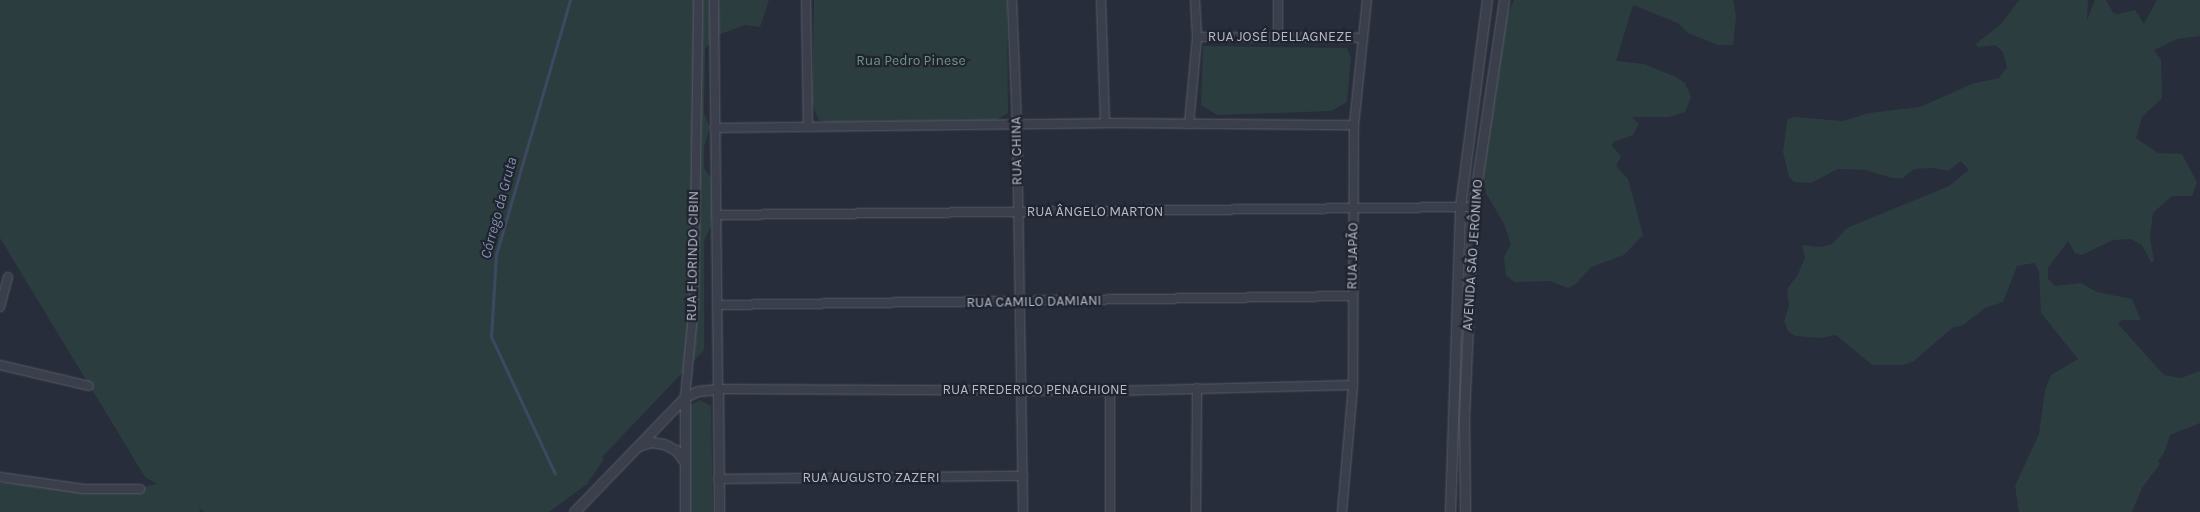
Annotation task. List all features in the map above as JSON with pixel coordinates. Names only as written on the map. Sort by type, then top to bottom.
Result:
[{"type":"street","name":"RUA FLORINDO CIBIN","points":[[685,512],[686,397],[694,305],[698,0]]},
{"type":"street","name":"RUA FLORINDO CIBIN","points":[[714,0],[719,512]]},
{"type":"street","points":[[806,0],[808,127]]},
{"type":"street","name":"RUA CHINA","points":[[1012,0],[1019,213],[1023,512]]},
{"type":"street","points":[[1101,0],[1105,123]]},
{"type":"street","points":[[1190,124],[1197,38],[1195,0]]},
{"type":"street","points":[[1278,0],[1278,38]]},
{"type":"street","name":"RUA JAPÃO","points":[[1342,512],[1353,385],[1354,125],[1367,0]]},
{"type":"street","points":[[1487,3],[1503,4]]},
{"type":"street","name":"AVENIDA SÃO JERÔNIMO","points":[[1450,512],[1460,207],[1487,3]]},
{"type":"street","name":"AVENIDA SÃO JERÔNIMO","points":[[1465,512],[1464,416],[1474,207],[1503,4]]},
{"type":"street","name":"RUA JOSÉ DELLAGNEZE","points":[[1197,38],[1363,38]]},
{"type":"street","points":[[715,128],[1105,123],[1354,125]]},
{"type":"street","name":"RUA ÂNGELO MARTON","points":[[716,215],[1354,210],[1474,207]]},
{"type":"street","points":[[0,307],[8,277]]},
{"type":"street","name":"RUA CAMILO DAMIANI","points":[[717,305],[1352,296]]},
{"type":"street","points":[[0,365],[89,386]]},
{"type":"street","name":"RUA FREDERICO PENACHIONE","points":[[718,389],[1110,391],[1353,385]]},
{"type":"street","points":[[1196,388],[1196,512]]},
{"type":"street","points":[[574,512],[686,397],[698,391],[718,389]]},
{"type":"street","points":[[1110,391],[1110,512]]},
{"type":"street","points":[[638,446],[651,442],[664,444],[676,450],[684,461]]},
{"type":"street","name":"RUA AUGUSTO ZAZERI","points":[[718,479],[1023,476]]},
{"type":"street","points":[[0,477],[84,489],[140,489]]},
{"type":"green space","points":[[0,0],[769,0],[760,27],[745,25],[715,36],[705,49],[704,113],[710,128],[704,146],[704,168],[711,178],[713,206],[711,226],[704,241],[704,350],[602,457],[604,459],[587,484],[549,512],[204,512],[198,508],[201,512],[0,512],[0,483],[134,489],[157,484],[145,477],[0,238]]},
{"type":"green space","name":"Rua Pedro Pinese","points":[[814,0],[1007,0],[1008,113],[996,120],[824,122],[818,119],[812,103]]},
{"type":"green space","points":[[1514,0],[1733,0],[1736,17],[1733,45],[1718,45],[1688,33],[1678,23],[1633,5],[1616,61],[1644,64],[1674,76],[1685,83],[1691,97],[1685,112],[1669,117],[1632,117],[1639,124],[1633,135],[1613,142],[1612,146],[1621,156],[1616,166],[1628,179],[1643,235],[1624,255],[1591,267],[1576,284],[1568,288],[1550,281],[1514,282],[1506,275],[1504,257],[1511,244],[1504,224],[1486,193],[1482,166],[1489,108],[1496,94],[1493,70],[1504,21]]},
{"type":"green space","points":[[2019,0],[2088,0],[2087,20],[2095,0],[2106,0],[2113,13],[2118,14],[2135,10],[2144,24],[2157,0],[2200,0],[2200,36],[2177,39],[2154,50],[2161,60],[2162,98],[2142,117],[2136,138],[2158,153],[2182,154],[2197,182],[2192,196],[2172,196],[2153,213],[2150,237],[2154,262],[2151,262],[2142,245],[2131,239],[2113,240],[2082,255],[2075,253],[2068,241],[2048,268],[2048,279],[2055,286],[2081,283],[2097,292],[2132,299],[2141,320],[2122,320],[2118,324],[2164,375],[2181,378],[2200,371],[2200,423],[2170,435],[2164,453],[2158,461],[2160,464],[2142,488],[2132,512],[2019,512],[2015,486],[2039,434],[2045,390],[2051,375],[2078,359],[2041,313],[2039,271],[2034,263],[2017,266],[2003,302],[1985,308],[1963,325],[1952,328],[1914,361],[1903,365],[1872,365],[1836,335],[1820,338],[1795,336],[1788,331],[1784,321],[1789,306],[1787,289],[1797,276],[1805,258],[1802,245],[1820,247],[1832,244],[1847,228],[1949,186],[1969,170],[1961,161],[1948,171],[1933,168],[1914,169],[1903,178],[1892,178],[1866,170],[1838,169],[1811,183],[1794,182],[1789,177],[1783,152],[1787,120],[1794,117],[1843,121],[1869,113],[1920,107],[1972,84],[1999,78],[2007,67],[2003,52],[1995,45],[1978,47],[1976,44],[2001,24]]},
{"type":"green space","points":[[1203,46],[1347,48],[1351,58],[1347,102],[1331,111],[1217,115],[1201,105]]},
{"type":"green space","points":[[700,400],[711,406],[713,512],[689,512],[689,406]]},
{"type":"waterway","name":"Córrego da Gruta","points":[[555,474],[491,337],[496,255],[570,0]]}]
